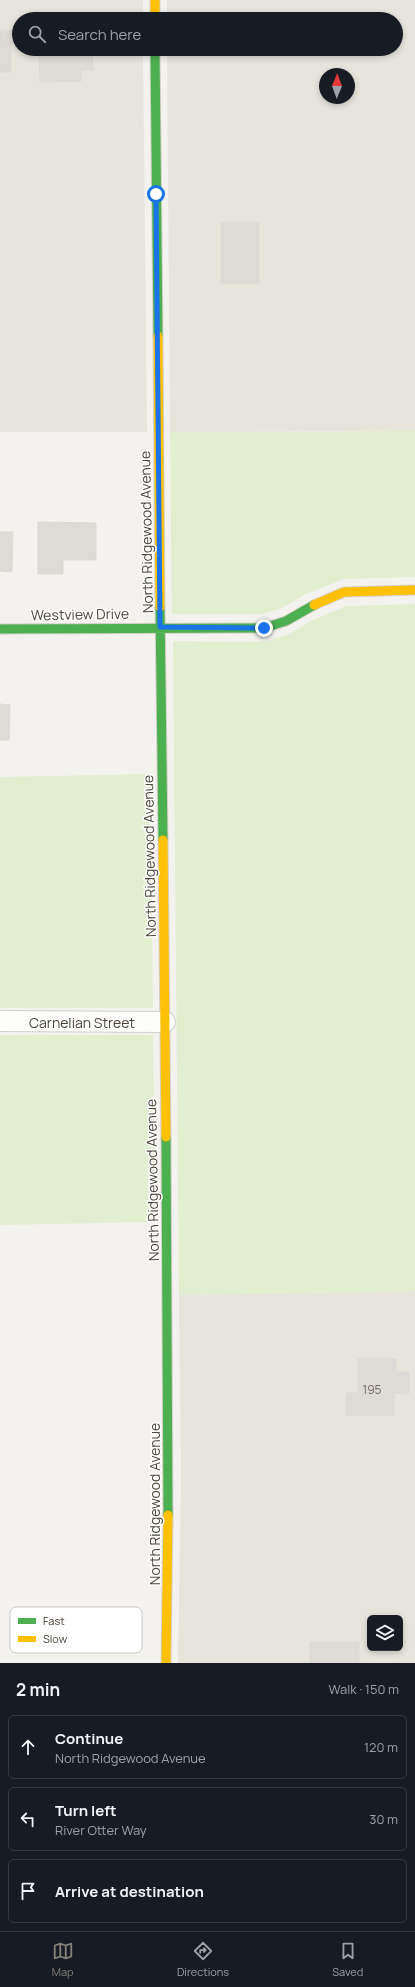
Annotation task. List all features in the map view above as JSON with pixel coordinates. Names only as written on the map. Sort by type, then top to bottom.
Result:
[{"type":"street","points":[[155,0],[155,12]]},
{"type":"street","name":"North Ridgewood Avenue","points":[[155,56],[169,1480],[166,1663]]},
{"type":"street","name":"Westview Drive","points":[[0,628],[264,628],[286,621],[308,607],[344,592],[415,590]]},
{"type":"street","name":"Carnelian Street","points":[[0,1021],[165,1022]]},
{"type":"shaded area","points":[[0,0],[143,0],[143,12],[12,12],[12,56],[143,56],[147,432],[0,432]]},
{"type":"shaded area","points":[[167,0],[415,0],[415,431],[170,432],[167,56],[403,56],[403,12],[167,12]]},
{"type":"shaded area","points":[[415,1291],[415,1663],[178,1663],[181,1480],[179,1295]]},
{"type":"green space","points":[[415,431],[415,577],[344,579],[304,595],[282,608],[263,614],[172,614],[170,432]]},
{"type":"green space","points":[[415,604],[415,1291],[179,1295],[173,641],[268,641],[289,634],[313,620],[347,606]]},
{"type":"green space","points":[[150,774],[153,1008],[0,1008],[0,777]]},
{"type":"green space","points":[[0,1035],[153,1035],[155,1222],[0,1225]]},
{"type":"building","points":[[0,31],[11,31],[11,72],[0,72]]},
{"type":"building","points":[[39,56],[92,56],[93,70],[81,70],[81,81],[40,82]]},
{"type":"building","points":[[221,222],[259,222],[259,283],[221,283]]},
{"type":"building","points":[[38,522],[96,523],[96,560],[63,560],[63,574],[38,574]]},
{"type":"building","points":[[0,532],[13,532],[12,572],[0,571]]},
{"type":"building","points":[[0,704],[10,705],[9,740],[0,740]]},
{"type":"building","points":[[358,1359],[396,1359],[396,1372],[409,1372],[409,1393],[394,1393],[394,1415],[346,1415],[347,1393],[358,1393]]},
{"type":"building","points":[[310,1642],[359,1642],[359,1663],[310,1663]]},
{"type":"traffic: fast","points":[[155,56],[158,336]]},
{"type":"traffic: fast","points":[[0,629],[264,628],[286,621],[314,605]]},
{"type":"traffic: fast","points":[[160,607],[163,840]]},
{"type":"traffic: fast","points":[[166,1137],[168,1515]]},
{"type":"traffic: slow","points":[[155,0],[155,12]]},
{"type":"traffic: slow","points":[[158,336],[160,607]]},
{"type":"traffic: slow","points":[[314,605],[344,592],[415,590]]},
{"type":"traffic: slow","points":[[163,840],[166,1137]]},
{"type":"traffic: slow","points":[[166,1663],[168,1515]]},
{"type":"route","points":[[156,194],[160,627],[237,629],[264,628]]}]
